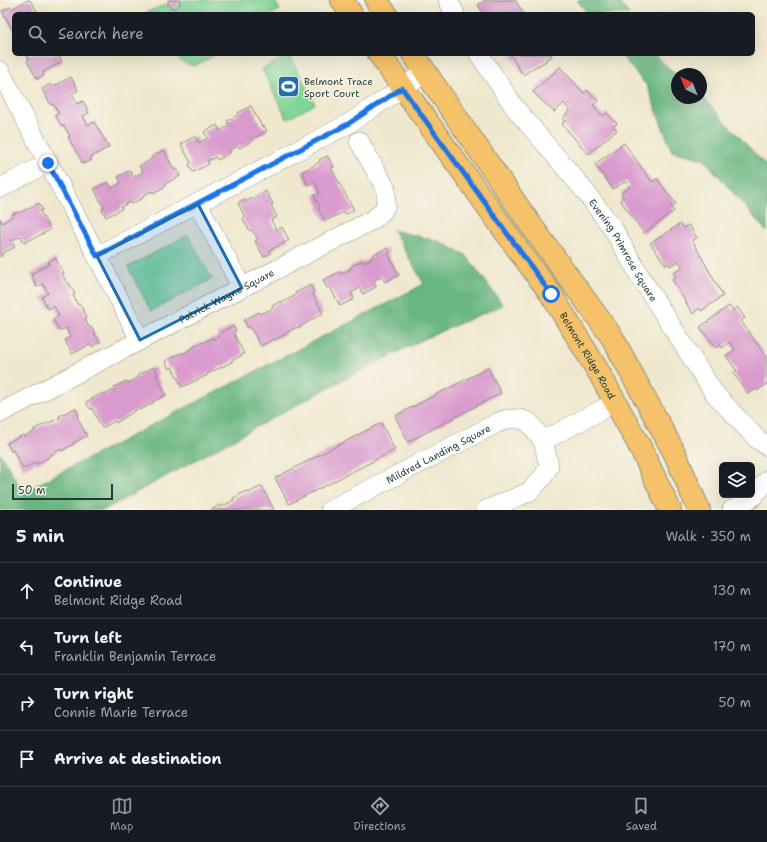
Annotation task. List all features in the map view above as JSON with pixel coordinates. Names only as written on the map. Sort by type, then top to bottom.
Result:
[{"type":"main road","points":[[342,0],[350,12]]},
{"type":"main road","points":[[376,0],[385,12]]},
{"type":"main road","name":"Belmont Ridge Road","points":[[380,56],[551,294],[616,402],[639,445],[670,510]]},
{"type":"main road","points":[[414,56],[528,221],[612,338],[675,454],[699,510]]},
{"type":"street","points":[[448,0],[455,12]]},
{"type":"street","name":"Evening Primrose Square","points":[[480,56],[515,108],[580,185],[612,227],[641,278],[714,393],[757,439],[767,446]]},
{"type":"street","points":[[0,71],[5,94],[48,163],[140,340]]},
{"type":"street","points":[[97,256],[348,124],[425,72]]},
{"type":"street","name":"Patrick Wayne Square","points":[[0,413],[374,219],[383,211],[386,204],[386,189],[359,141]]},
{"type":"street","points":[[0,188],[48,163]]},
{"type":"street","points":[[198,204],[242,288]]},
{"type":"street","points":[[543,440],[616,402]]},
{"type":"street","name":"Mildred Landing Square","points":[[330,510],[497,423],[508,419],[520,419],[529,422],[543,440],[549,466],[543,477],[529,492],[486,510]]},
{"type":"street","points":[[732,510],[749,501],[767,480]]},
{"type":"highlighted area","points":[[198,204],[242,288],[140,340],[97,256]]},
{"type":"green space","points":[[184,0],[274,0],[280,10],[276,12],[148,12]]},
{"type":"green space","points":[[577,0],[618,0],[627,12],[586,12]]},
{"type":"green space","points":[[174,56],[214,56],[194,66],[182,62]]},
{"type":"green space","name":"Belmont Trace Sport Court","points":[[290,56],[315,104],[287,119],[262,69]]},
{"type":"green space","points":[[622,56],[657,56],[671,70],[671,104],[707,104],[707,102],[767,167],[767,232],[704,159],[672,151],[647,86]]},
{"type":"green space","points":[[393,230],[438,241],[466,255],[503,305],[428,337],[335,384],[104,510],[0,510],[0,453],[23,492],[424,284]]},
{"type":"green space","points":[[188,235],[212,279],[151,311],[128,267]]},
{"type":"building","points":[[30,0],[38,12],[12,12],[12,28],[2,11],[10,7],[11,9]]},
{"type":"building","points":[[168,0],[180,0],[180,5],[176,8],[171,8],[168,4]]},
{"type":"building","points":[[486,0],[515,0],[523,12],[483,12],[478,5]]},
{"type":"building","points":[[27,56],[59,56],[62,62],[43,72],[44,75],[37,79],[27,61],[29,60]]},
{"type":"building","points":[[511,56],[552,56],[545,60],[546,61],[523,75]]},
{"type":"building","points":[[560,67],[584,93],[587,90],[598,101],[593,105],[603,116],[607,113],[617,124],[613,126],[617,130],[588,154],[562,124],[565,121],[562,119],[570,111],[564,103],[554,112],[533,92]]},
{"type":"building","points":[[71,77],[78,90],[72,94],[77,104],[83,101],[89,113],[83,116],[88,125],[94,122],[109,147],[90,158],[92,160],[83,164],[68,137],[70,136],[64,126],[62,127],[55,115],[59,114],[53,104],[51,105],[42,89],[50,84],[52,87]]},
{"type":"building","points":[[251,106],[262,127],[264,126],[267,131],[239,148],[238,146],[229,151],[230,153],[218,160],[216,157],[207,161],[209,164],[193,172],[189,165],[191,163],[181,144],[195,136],[199,143],[208,138],[204,132],[217,125],[220,131],[229,126],[227,121]]},
{"type":"building","points":[[624,143],[652,182],[657,179],[676,204],[671,207],[674,211],[644,233],[620,200],[623,197],[621,193],[630,187],[626,181],[613,189],[595,164]]},
{"type":"building","points":[[164,150],[174,170],[177,169],[180,176],[165,184],[166,186],[153,193],[152,191],[142,196],[143,198],[131,204],[130,202],[121,207],[122,209],[106,217],[102,210],[104,208],[94,189],[108,182],[112,188],[121,183],[118,177],[130,170],[133,177],[143,172],[139,166]]},
{"type":"building","points":[[327,156],[334,167],[331,168],[354,210],[346,214],[344,212],[325,221],[318,208],[320,208],[314,195],[320,193],[315,182],[308,185],[302,172],[320,162],[319,160]]},
{"type":"building","points":[[266,191],[273,204],[271,205],[277,217],[271,220],[276,230],[282,227],[289,240],[269,251],[271,253],[264,257],[255,241],[258,239],[252,230],[250,231],[243,219],[245,217],[238,203],[244,199],[245,202]]},
{"type":"building","points":[[39,203],[43,210],[40,211],[50,230],[24,243],[21,236],[11,241],[15,247],[3,253],[0,257],[0,218],[2,223],[12,217],[11,215],[18,212],[19,213]]},
{"type":"building","points":[[680,224],[683,228],[689,225],[697,238],[692,240],[723,296],[701,311],[699,308],[693,314],[672,279],[676,277],[673,273],[683,268],[679,261],[670,266],[668,263],[666,265],[650,243]]},
{"type":"building","points":[[387,248],[390,253],[388,254],[399,275],[385,282],[382,276],[373,281],[376,287],[363,294],[360,288],[351,293],[354,299],[340,306],[330,287],[327,288],[323,280],[340,272],[341,274],[351,269],[350,267],[361,261],[362,263],[373,257],[372,255]]},
{"type":"building","points":[[55,258],[64,273],[62,274],[67,283],[69,283],[75,294],[73,295],[78,305],[80,304],[87,318],[85,319],[89,327],[91,327],[100,342],[92,347],[91,344],[72,354],[65,340],[70,337],[66,328],[59,331],[53,319],[59,316],[54,306],[48,309],[42,297],[48,293],[43,284],[37,287],[31,274],[49,264],[48,262]]},
{"type":"building","points":[[311,285],[314,292],[312,293],[323,313],[298,328],[297,327],[261,346],[244,320],[259,312],[261,314],[273,308],[272,306],[281,301],[282,303],[296,295],[295,293]]},
{"type":"building","points":[[729,306],[733,311],[737,307],[745,318],[741,321],[767,358],[767,384],[757,391],[756,389],[748,394],[733,373],[737,371],[726,356],[735,350],[730,342],[722,348],[720,345],[716,348],[700,327]]},
{"type":"building","points":[[233,326],[236,331],[233,332],[244,354],[231,361],[232,362],[207,374],[208,375],[182,387],[172,367],[169,369],[165,361],[181,353],[182,354],[202,342],[219,337],[217,334]]},
{"type":"building","points":[[154,367],[158,374],[156,375],[166,395],[140,410],[139,408],[116,423],[115,421],[102,428],[92,408],[90,409],[86,402],[103,393],[104,395],[116,389],[114,387],[126,381],[128,383],[139,377],[138,375]]},
{"type":"building","points":[[488,368],[501,393],[408,442],[395,416]]},
{"type":"building","points":[[75,408],[79,415],[77,417],[87,436],[61,451],[61,449],[37,464],[36,462],[23,469],[13,450],[11,451],[7,443],[23,435],[24,437],[35,431],[34,429],[60,418],[59,416]]},
{"type":"building","points":[[381,423],[395,450],[289,504],[275,478]]},
{"type":"building","points":[[262,486],[274,510],[211,510],[220,505],[221,507],[234,500],[233,498],[247,491],[248,493]]},
{"type":"place","name":"Belmont Trace Sport Court","points":[[288,87]]},
{"type":"route","points":[[48,163],[97,256],[348,124],[402,88],[551,294]]}]
